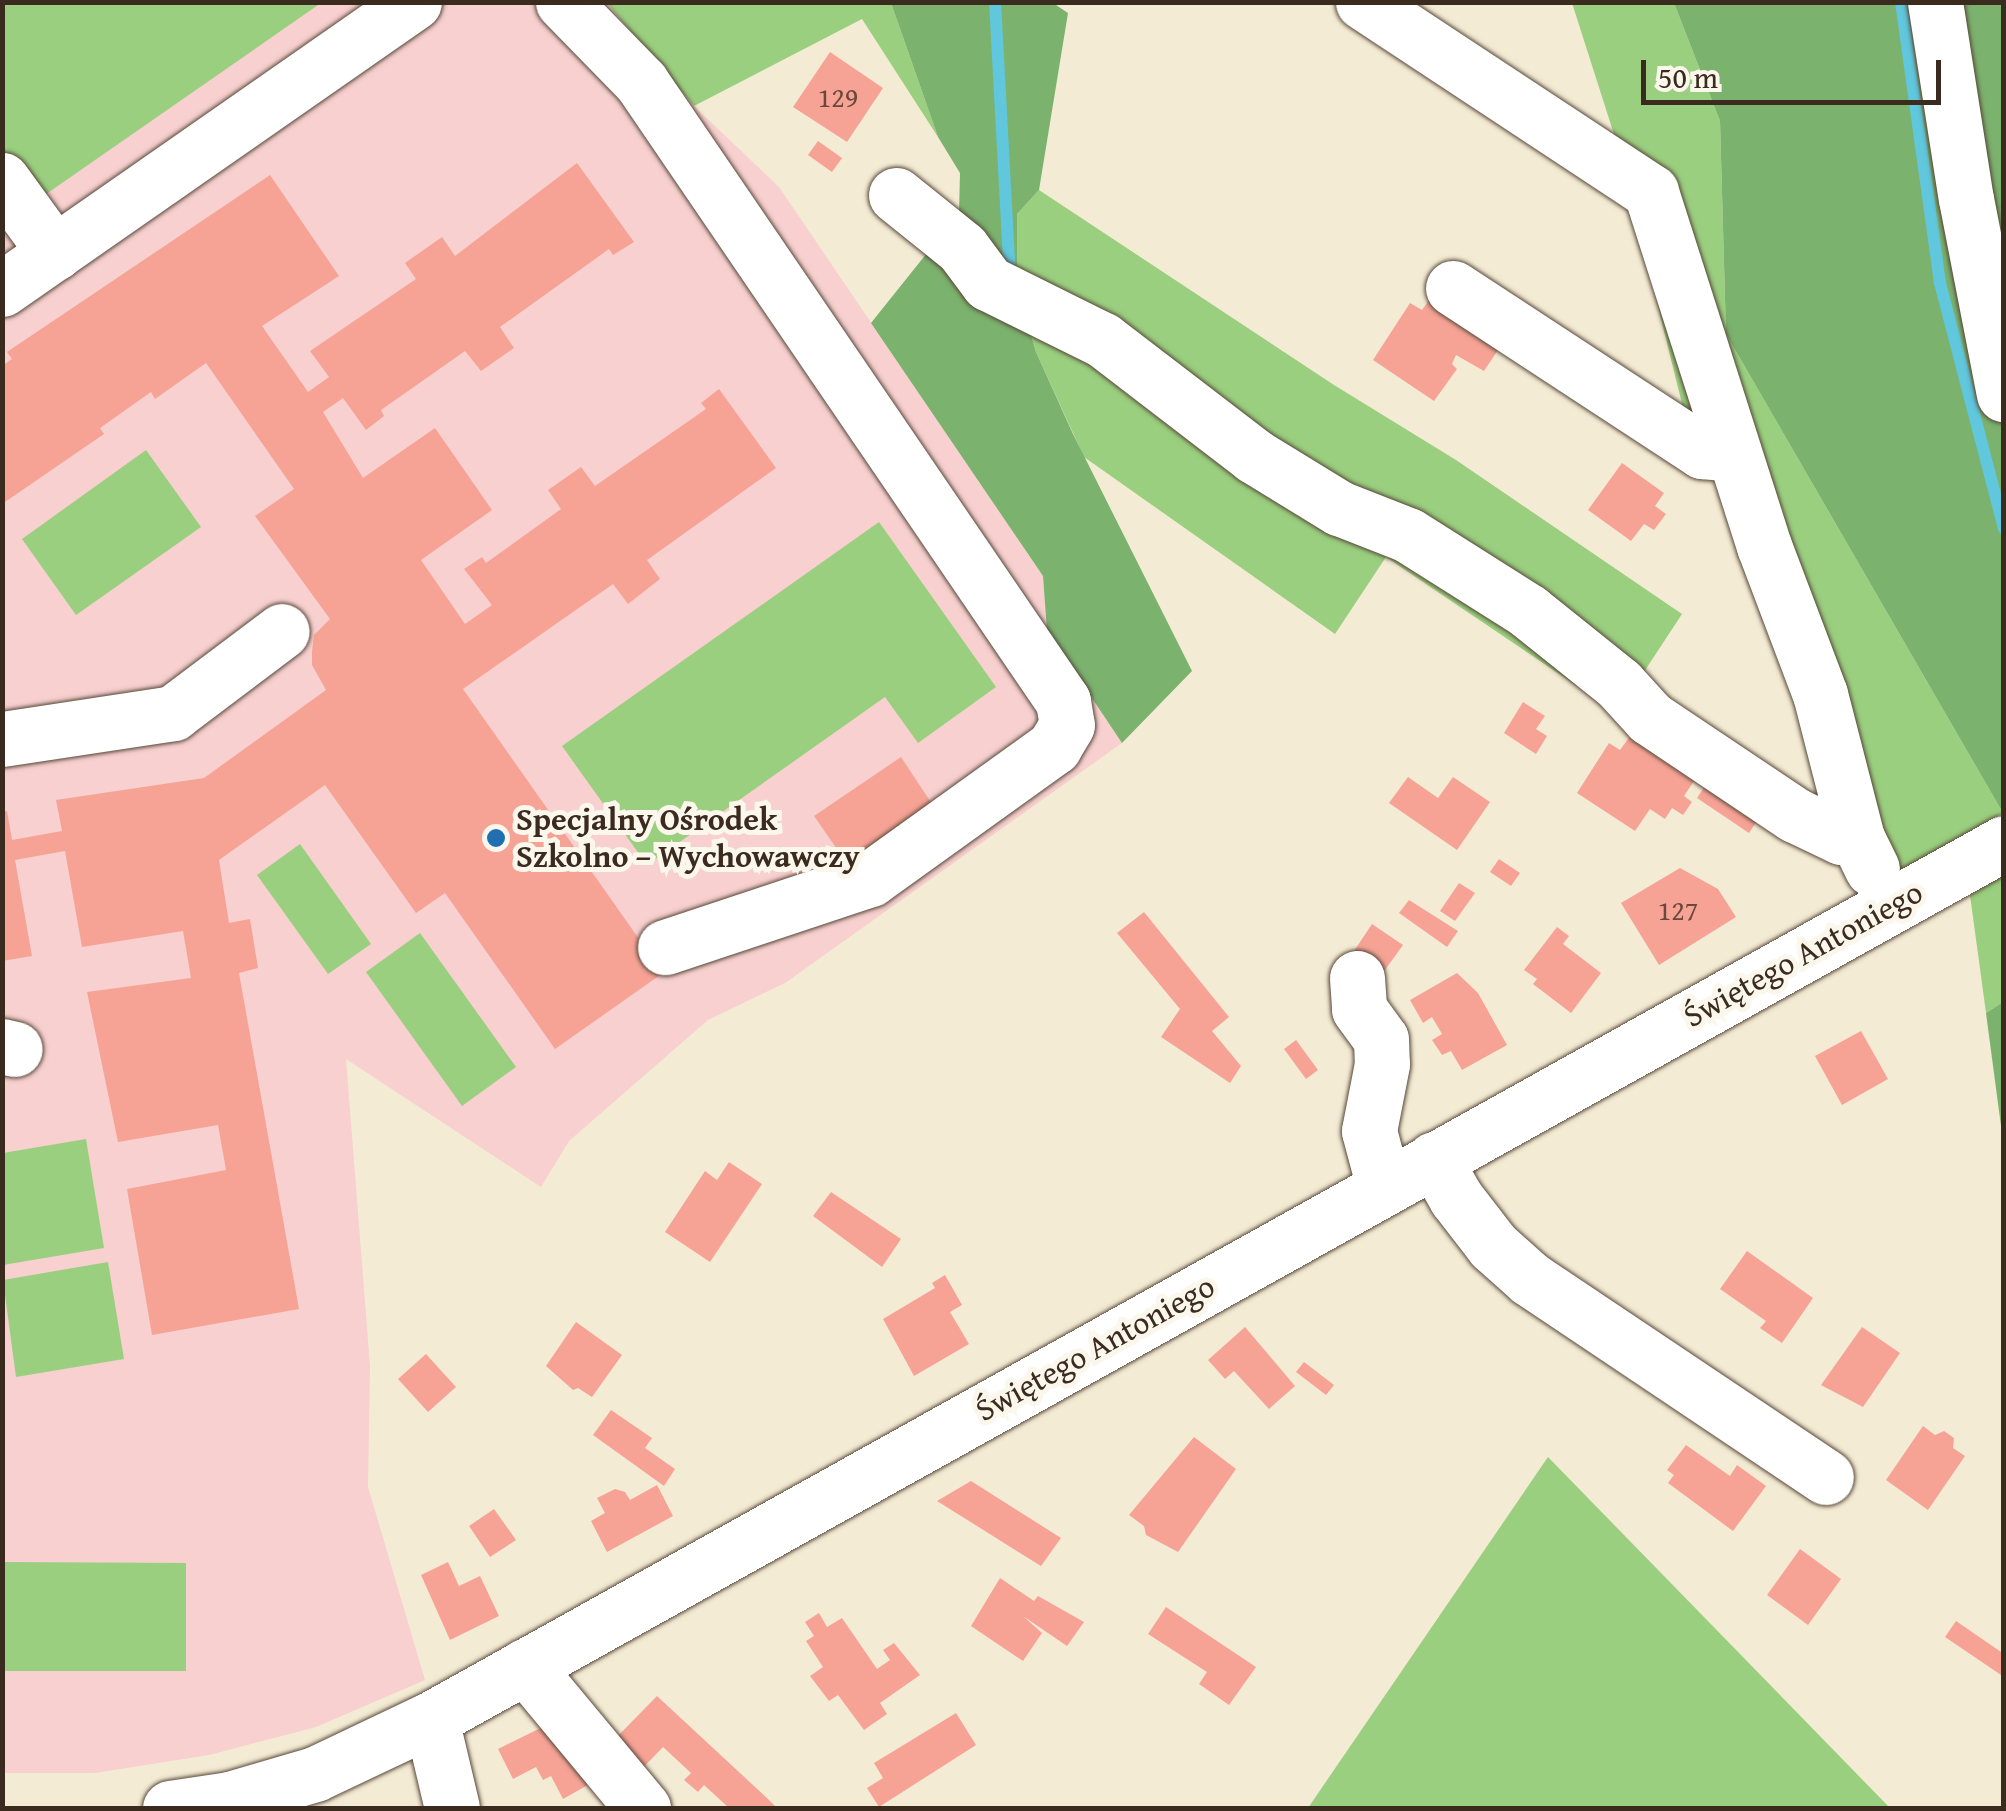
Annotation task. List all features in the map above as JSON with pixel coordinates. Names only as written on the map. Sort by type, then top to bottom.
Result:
[{"type":"street","points":[[2,289],[414,2]]},
{"type":"street","points":[[562,2],[641,82],[1062,701],[1067,725],[1054,747],[870,879],[665,947]]},
{"type":"street","points":[[1363,2],[1651,192],[1734,454],[1820,694],[1857,838],[1890,905]]},
{"type":"street","points":[[1935,2],[1966,199],[2004,394]]},
{"type":"street","points":[[2,180],[55,252]]},
{"type":"street","points":[[896,195],[962,248],[988,282],[1103,340],[1254,456],[1340,508],[1408,535],[1528,611],[1619,684],[1650,718],[1794,815],[1841,837],[1857,838]]},
{"type":"street","points":[[1453,288],[1702,452],[1734,454]]},
{"type":"street","points":[[2,739],[173,713],[282,631]]},
{"type":"street","name":"Świętego Antoniego","points":[[170,1808],[230,1800],[315,1774],[431,1718],[2004,843]]},
{"type":"street","points":[[1357,978],[1359,1009],[1381,1040],[1382,1064],[1369,1131],[1384,1187]]},
{"type":"street","points":[[1434,1159],[1484,1234],[1530,1279],[1826,1477]]},
{"type":"street","points":[[525,1666],[643,1808]]},
{"type":"street","points":[[431,1718],[452,1808]]},
{"type":"shaded area","name":"Specjalny Ośrodek Szkolno – Wychowawczy","points":[[2,3],[607,3],[694,106],[779,187],[1043,576],[1047,631],[1122,743],[785,983],[708,1020],[569,1141],[541,1187],[346,1059],[370,1366],[368,1487],[425,1680],[316,1727],[209,1755],[95,1773],[3,1773]]},
{"type":"green space","points":[[3,3],[321,3],[3,224]]},
{"type":"green space","points":[[607,3],[891,3],[938,137],[862,19],[694,106]]},
{"type":"green space","points":[[891,3],[1053,3],[1068,13],[1039,190],[1017,214],[1017,287],[1036,352],[1073,434],[1192,671],[1122,743],[1047,631],[1043,576],[871,323],[959,213],[960,173],[938,137]]},
{"type":"green space","points":[[1572,3],[1674,3],[1720,121],[1726,334],[2003,813],[1870,888],[1841,837],[1719,480],[1688,428],[1620,153]]},
{"type":"green space","points":[[1674,3],[2003,3],[2003,813],[1726,334],[1720,121]]},
{"type":"green space","points":[[1039,190],[1334,385],[1456,460],[1682,614],[1617,713],[1386,557],[1335,634],[1084,457],[1036,352],[1017,287],[1017,214]]},
{"type":"green space","points":[[146,450],[201,527],[76,615],[22,539]]},
{"type":"green space","points":[[879,522],[996,687],[918,743],[885,697],[647,865],[562,746]]},
{"type":"green space","points":[[300,844],[371,944],[328,974],[257,875]]},
{"type":"green space","points":[[2003,874],[2003,1002],[1986,1013],[1970,895]]},
{"type":"green space","points":[[420,933],[516,1067],[462,1106],[366,972]]},
{"type":"green space","points":[[2003,1002],[2003,1141],[1986,1013]]},
{"type":"green space","points":[[86,1139],[104,1248],[3,1265],[3,1153]]},
{"type":"green space","points":[[108,1262],[124,1359],[16,1377],[3,1280]]},
{"type":"green space","points":[[1548,1457],[1890,1808],[1308,1808]]},
{"type":"green space","points":[[4,1562],[186,1563],[186,1671],[4,1671]]},
{"type":"building","points":[[830,52],[883,88],[847,142],[793,107]]},
{"type":"building","points":[[818,141],[842,158],[832,172],[808,155]]},
{"type":"building","points":[[577,163],[634,242],[613,255],[609,249],[500,327],[514,348],[481,371],[465,351],[381,410],[384,416],[366,430],[343,398],[323,412],[363,478],[435,428],[492,510],[421,560],[465,624],[492,605],[464,569],[482,557],[486,563],[561,509],[548,490],[581,467],[595,486],[706,409],[701,403],[719,389],[776,468],[647,560],[660,579],[628,604],[613,584],[463,689],[663,973],[555,1049],[445,893],[416,913],[325,785],[219,860],[229,923],[250,919],[258,968],[239,973],[299,1309],[152,1335],[127,1189],[226,1170],[218,1125],[118,1142],[87,992],[191,978],[183,931],[82,947],[65,851],[15,860],[32,956],[2,961],[2,812],[7,811],[12,840],[62,831],[56,800],[204,778],[326,690],[312,665],[312,652],[314,635],[330,619],[255,516],[294,489],[206,363],[155,399],[151,392],[100,428],[104,434],[2,504],[2,366],[12,359],[7,352],[270,175],[339,276],[262,326],[308,392],[329,377],[310,351],[416,279],[405,263],[442,237],[455,256]]},
{"type":"building","points":[[1436,290],[1506,338],[1484,371],[1456,355],[1452,364],[1457,369],[1434,401],[1373,360],[1410,303],[1422,310]]},
{"type":"building","points":[[1622,463],[1664,493],[1655,506],[1666,514],[1654,530],[1644,524],[1631,541],[1588,510]]},
{"type":"building","points":[[1523,702],[1545,716],[1536,729],[1547,736],[1536,754],[1504,733]]},
{"type":"building","points":[[1634,731],[1698,775],[1684,796],[1692,802],[1683,815],[1672,808],[1665,819],[1650,809],[1635,831],[1577,793],[1609,743],[1620,750]]},
{"type":"building","points":[[901,757],[932,804],[846,862],[814,816]]},
{"type":"building","points":[[1408,777],[1438,798],[1453,777],[1490,802],[1457,850],[1389,803]]},
{"type":"building","points":[[1711,777],[1763,812],[1749,833],[1697,798]]},
{"type":"building","points":[[1499,859],[1520,873],[1511,886],[1490,872]]},
{"type":"building","points":[[1680,868],[1718,889],[1736,917],[1659,965],[1621,903]]},
{"type":"building","points":[[1459,883],[1475,893],[1455,921],[1440,911]]},
{"type":"building","points":[[1409,900],[1458,931],[1447,947],[1399,913]]},
{"type":"building","points":[[1144,912],[1229,1017],[1212,1031],[1241,1066],[1230,1083],[1161,1037],[1180,1009],[1117,933]]},
{"type":"building","points":[[1372,924],[1403,945],[1382,974],[1352,954]]},
{"type":"building","points":[[1557,927],[1569,936],[1563,944],[1601,973],[1571,1013],[1533,984],[1537,979],[1524,970]]},
{"type":"building","points":[[1457,973],[1478,993],[1507,1045],[1462,1070],[1451,1051],[1442,1055],[1432,1040],[1442,1034],[1432,1017],[1423,1023],[1410,1000]]},
{"type":"building","points":[[1861,1031],[1888,1079],[1842,1105],[1815,1056]]},
{"type":"building","points":[[1296,1040],[1318,1070],[1306,1079],[1284,1049]]},
{"type":"building","points":[[729,1162],[762,1184],[710,1262],[665,1232],[705,1171],[717,1180]]},
{"type":"building","points":[[831,1192],[901,1239],[882,1267],[813,1216]]},
{"type":"building","points":[[1747,1251],[1813,1298],[1782,1343],[1760,1328],[1766,1321],[1720,1289]]},
{"type":"building","points":[[945,1275],[962,1305],[950,1312],[969,1344],[914,1376],[883,1319],[935,1288],[932,1283]]},
{"type":"building","points":[[576,1322],[622,1355],[592,1397],[578,1388],[573,1390],[546,1366]]},
{"type":"building","points":[[1245,1327],[1295,1386],[1269,1409],[1234,1371],[1225,1379],[1208,1360]]},
{"type":"building","points":[[1862,1327],[1900,1353],[1863,1407],[1821,1385]]},
{"type":"building","points":[[426,1354],[456,1387],[428,1412],[398,1379]]},
{"type":"building","points":[[1304,1362],[1334,1385],[1326,1395],[1296,1372]]},
{"type":"building","points":[[611,1410],[652,1438],[645,1448],[675,1469],[664,1486],[593,1435]]},
{"type":"building","points":[[1923,1426],[1935,1435],[1944,1431],[1954,1438],[1953,1448],[1965,1456],[1928,1510],[1886,1480]]},
{"type":"building","points":[[1194,1437],[1236,1469],[1178,1552],[1146,1535],[1144,1526],[1129,1515]]},
{"type":"building","points":[[1686,1445],[1730,1476],[1737,1465],[1766,1486],[1733,1531],[1668,1483],[1674,1475],[1667,1470]]},
{"type":"building","points":[[971,1481],[1061,1538],[1041,1566],[937,1501]]},
{"type":"building","points":[[657,1485],[673,1516],[607,1552],[591,1521],[605,1513],[597,1498],[615,1489],[625,1492],[630,1500]]},
{"type":"building","points":[[494,1509],[516,1540],[490,1557],[469,1526]]},
{"type":"building","points":[[1800,1549],[1841,1579],[1808,1625],[1767,1595]]},
{"type":"building","points":[[448,1562],[459,1586],[480,1576],[499,1616],[450,1640],[421,1575]]},
{"type":"building","points":[[1000,1578],[1034,1601],[1038,1596],[1084,1622],[1067,1646],[1023,1616],[1042,1633],[1023,1661],[971,1626]]},
{"type":"building","points":[[1166,1607],[1256,1667],[1229,1705],[1199,1684],[1207,1672],[1148,1634]]},
{"type":"building","points":[[819,1613],[827,1627],[842,1618],[877,1669],[890,1660],[883,1650],[894,1643],[920,1675],[880,1703],[887,1714],[864,1730],[838,1695],[829,1701],[810,1676],[823,1667],[806,1641],[814,1636],[805,1622]]},
{"type":"building","points":[[1956,1621],[2004,1654],[2004,1677],[1945,1637]]},
{"type":"building","points":[[657,1696],[777,1808],[729,1808],[704,1785],[698,1792],[684,1780],[691,1773],[663,1747],[635,1776],[610,1744]]},
{"type":"building","points":[[956,1713],[976,1745],[879,1807],[867,1788],[883,1778],[874,1763]]},
{"type":"building","points":[[555,1721],[593,1782],[563,1799],[551,1776],[543,1780],[536,1767],[513,1779],[498,1749]]},
{"type":"waterway","points":[[995,2],[1010,277]]},
{"type":"waterway","points":[[1901,2],[1940,283],[2004,529]]},
{"type":"place","name":"Specjalny Ośrodek Szkolno – Wychowawczy","points":[[496,838]]}]
